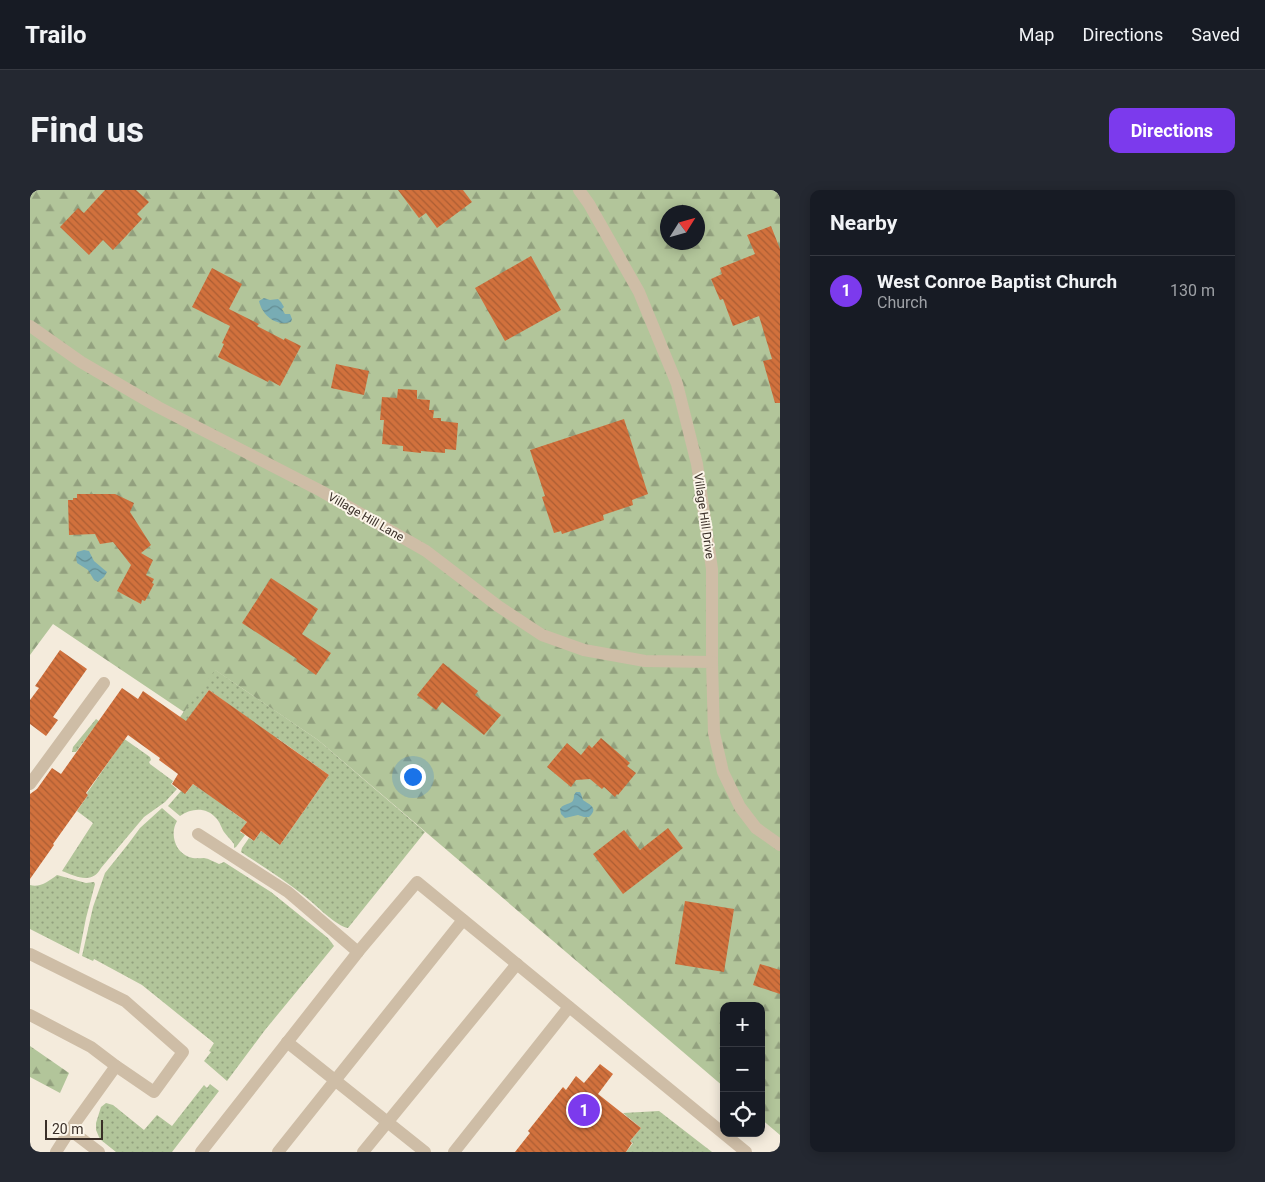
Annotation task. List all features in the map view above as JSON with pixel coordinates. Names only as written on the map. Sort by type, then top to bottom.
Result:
[{"type":"street","name":"Village Hill Drive","points":[[579,190],[589,204],[639,292],[677,384],[697,464],[712,569],[714,733],[723,772],[740,807],[756,828],[780,845]]},
{"type":"street","name":"Village Hill Lane","points":[[30,326],[81,362],[158,407],[321,491],[426,551],[498,606],[542,635],[584,650],[646,661],[712,662]]},
{"type":"street","points":[[30,784],[104,683]]},
{"type":"street","points":[[198,834],[288,892],[358,952]]},
{"type":"street","points":[[201,1152],[358,952],[417,882],[746,1152]]},
{"type":"street","points":[[278,1152],[463,920]]},
{"type":"street","points":[[30,954],[125,1001],[183,1052],[154,1092],[91,1047],[30,1015]]},
{"type":"street","points":[[364,1152],[517,964]]},
{"type":"street","points":[[454,1152],[569,1007]]},
{"type":"street","points":[[287,1042],[425,1152]]},
{"type":"street","points":[[56,1152],[116,1066]]},
{"type":"street","points":[[70,1130],[99,1152]]},
{"type":"green space","points":[[30,190],[780,190],[780,1135],[765,1122],[765,1002],[720,1002],[720,1084],[318,740],[215,670],[184,712],[53,624],[30,655]]},
{"type":"green space","points":[[214,669],[318,740],[425,832],[348,928],[332,920],[275,874],[241,852],[249,838],[254,841],[261,831],[280,845],[329,775],[277,738],[227,808],[247,822],[240,832],[245,835],[236,847],[234,848],[234,844],[212,814],[203,810],[194,810],[180,816],[168,806],[181,791],[186,793],[193,784],[212,797],[261,728],[209,690],[174,739],[168,734]]},
{"type":"green space","points":[[96,719],[150,757],[150,764],[173,781],[171,784],[177,789],[165,802],[144,817],[97,873],[88,878],[83,878],[62,871],[93,823],[77,811],[88,795],[87,793],[119,747],[93,729],[76,752],[72,752],[73,747]]},
{"type":"green space","points":[[162,808],[177,821],[174,836],[180,851],[193,858],[206,858],[219,864],[224,862],[271,892],[328,938],[334,946],[265,1030],[227,1081],[204,1061],[211,1052],[209,1051],[214,1043],[142,985],[94,959],[93,961],[82,956],[93,907],[105,873],[140,828]]},
{"type":"green space","points":[[57,875],[86,883],[94,882],[95,884],[79,954],[30,929],[30,885],[41,885]]},
{"type":"green space","points":[[30,1046],[69,1073],[60,1093],[30,1077]]},
{"type":"green space","points":[[210,1084],[219,1091],[172,1152],[116,1152],[99,1137],[96,1123],[101,1107],[106,1103],[113,1105],[144,1130],[157,1115],[172,1126],[204,1085],[207,1088]]},
{"type":"green space","points":[[659,1111],[712,1152],[626,1152],[633,1143],[630,1141],[641,1128],[623,1113]]},
{"type":"water","points":[[264,298],[270,300],[278,299],[284,307],[282,309],[285,314],[290,314],[291,322],[280,323],[270,319],[263,311],[259,301]]},
{"type":"water","points":[[89,551],[94,561],[107,572],[98,582],[94,580],[88,570],[77,563],[77,552]]},
{"type":"water","points":[[576,792],[580,792],[583,800],[591,805],[593,809],[592,814],[589,817],[578,815],[565,818],[561,814],[560,809],[573,801]]},
{"type":"building","points":[[105,190],[136,190],[149,202],[137,214],[142,219],[113,250],[103,240],[89,255],[60,227],[78,208],[84,213]]},
{"type":"building","points":[[398,190],[463,190],[472,202],[437,228],[426,213],[419,218]]},
{"type":"building","points":[[771,226],[780,249],[780,403],[775,403],[763,361],[772,359],[759,316],[733,326],[723,299],[720,300],[711,279],[722,274],[720,268],[755,254],[747,235]]},
{"type":"building","points":[[531,256],[561,310],[505,341],[475,288]]},
{"type":"building","points":[[212,268],[242,284],[229,309],[259,324],[257,326],[284,340],[285,338],[301,346],[280,386],[218,357],[230,326],[192,307]]},
{"type":"building","points":[[336,364],[369,371],[364,395],[331,388]]},
{"type":"building","points":[[398,389],[417,390],[417,399],[430,400],[429,410],[434,410],[433,418],[441,418],[441,421],[458,423],[456,450],[445,449],[445,453],[421,451],[421,453],[403,451],[403,446],[382,444],[384,420],[380,420],[382,397],[397,398]]},
{"type":"building","points":[[624,419],[648,494],[632,500],[633,505],[603,515],[604,520],[562,534],[561,531],[554,533],[542,497],[545,496],[530,450]]},
{"type":"building","points":[[77,494],[115,494],[134,503],[130,512],[151,545],[141,553],[153,560],[146,575],[154,579],[152,583],[154,584],[145,601],[142,600],[141,604],[117,591],[131,565],[113,542],[100,544],[95,534],[69,535],[68,500],[77,498]]},
{"type":"building","points":[[271,578],[318,609],[302,634],[331,653],[316,675],[296,661],[297,659],[242,623]]},
{"type":"building","points":[[60,650],[87,669],[53,717],[58,720],[46,736],[30,724],[30,700],[39,688],[35,686]]},
{"type":"building","points":[[443,663],[478,691],[475,695],[501,715],[484,735],[442,702],[436,710],[417,695]]},
{"type":"building","points":[[122,688],[138,699],[143,691],[186,721],[209,690],[329,775],[280,845],[261,831],[254,841],[240,831],[247,822],[193,784],[185,794],[172,784],[178,774],[159,760],[160,758],[128,735],[86,793],[88,795],[30,879],[30,794],[37,789],[52,768],[61,774]]},
{"type":"building","points":[[601,738],[630,763],[627,766],[636,773],[615,797],[604,787],[602,789],[590,779],[576,780],[571,787],[547,767],[567,743],[581,755],[589,745],[592,748]]},
{"type":"building","points":[[668,828],[683,848],[623,894],[593,854],[624,830],[640,850]]},
{"type":"building","points":[[685,901],[734,909],[724,972],[675,964]]},
{"type":"building","points":[[760,964],[780,970],[780,994],[753,985]]},
{"type":"building","points":[[600,1064],[613,1074],[598,1094],[641,1128],[630,1141],[632,1143],[626,1152],[515,1152],[530,1133],[528,1131],[563,1087],[566,1090],[576,1076],[584,1083]]},
{"type":"place","name":"West Conroe Baptist Church","points":[[584,1110]]}]
